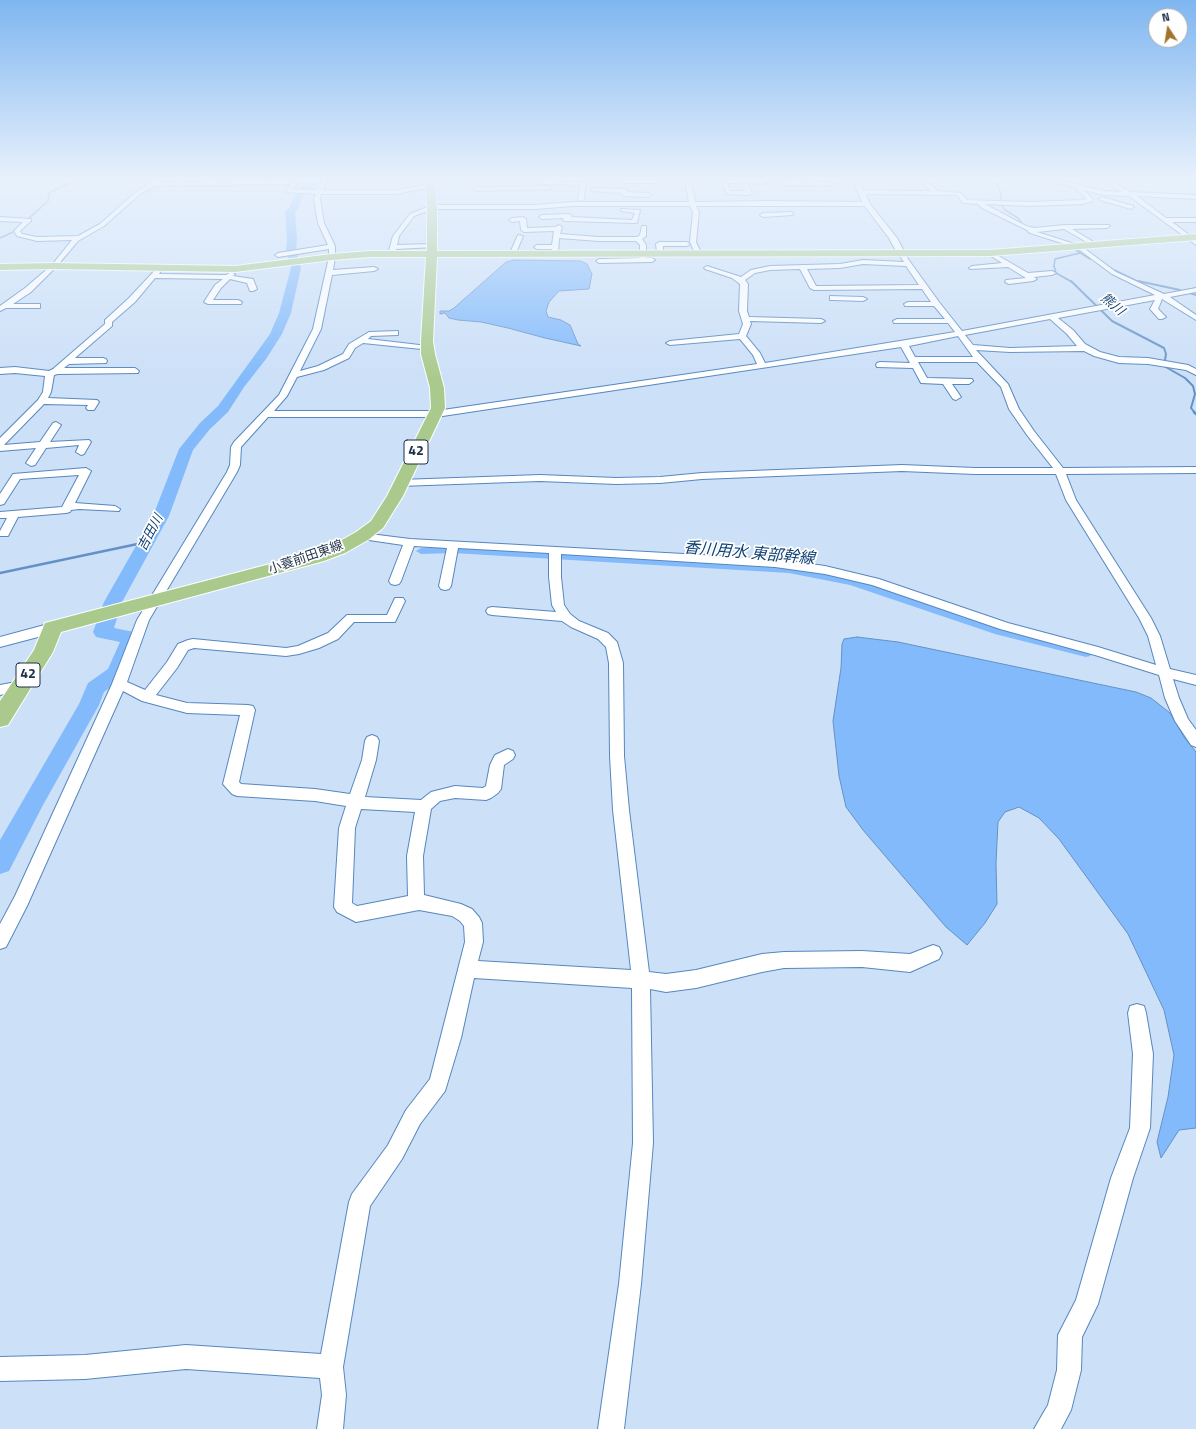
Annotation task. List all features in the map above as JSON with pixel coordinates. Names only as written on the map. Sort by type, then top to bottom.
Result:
[{"type":"main road","points":[[0,268],[54,266],[157,272],[231,274],[281,257],[332,251],[393,247],[432,247],[512,254],[555,250],[649,254],[990,253],[1058,247]]},
{"type":"main road","name":"小蓑前田東線","points":[[52,628],[318,557],[339,549],[362,536],[377,524],[395,496],[400,483],[436,414],[439,400],[438,388],[428,348],[432,247]]},
{"type":"main road","name":"42","points":[[0,719],[43,652],[50,638],[52,628]]},
{"type":"street","points":[[2,308],[28,290],[54,266],[70,247]]},
{"type":"street","points":[[0,941],[21,901],[119,684],[149,602],[232,472],[238,442],[284,396],[292,376],[317,329],[321,315],[332,251],[330,247]]},
{"type":"street","points":[[512,254],[515,247]]},
{"type":"street","points":[[540,247],[555,250],[555,247]]},
{"type":"street","points":[[587,247],[599,252],[611,247]]},
{"type":"street","points":[[647,247],[649,254],[656,247]]},
{"type":"street","points":[[695,247],[698,253]]},
{"type":"street","points":[[898,247],[936,304],[951,321],[979,359],[1005,386],[1018,415],[1030,433],[1060,470],[1071,500],[1145,618],[1154,636],[1163,672],[1172,698],[1182,720],[1196,741]]},
{"type":"street","points":[[1078,247],[1114,273],[1194,315]]},
{"type":"street","points":[[990,253],[1023,271],[1033,280],[1008,282]]},
{"type":"street","points":[[741,280],[753,271],[760,269],[840,266],[863,262],[908,264]]},
{"type":"street","points":[[972,268],[1022,262]]},
{"type":"street","points":[[802,267],[814,288],[841,285],[924,287]]},
{"type":"street","points":[[707,268],[735,276],[744,284],[746,329],[742,336]]},
{"type":"street","points":[[328,273],[374,269]]},
{"type":"street","points":[[1008,273],[1023,271],[1052,272]]},
{"type":"street","points":[[0,443],[42,401],[47,392],[53,372],[109,324],[108,322],[132,300],[157,272]]},
{"type":"street","points":[[238,302],[208,302],[218,287],[231,274],[250,280],[253,289]]},
{"type":"street","points":[[841,285],[853,299]]},
{"type":"street","points":[[897,321],[922,330],[960,333],[1196,290]]},
{"type":"street","points":[[1160,296],[1160,300],[1154,309],[1162,317]]},
{"type":"street","points":[[833,298],[863,299]]},
{"type":"street","points":[[908,304],[936,304]]},
{"type":"street","points":[[2,308],[37,306]]},
{"type":"street","points":[[745,315],[795,312]]},
{"type":"street","points":[[745,315],[820,321]]},
{"type":"street","points":[[1051,316],[1070,332],[1082,346],[1097,354],[1119,360],[1148,361],[1191,369],[1196,372]]},
{"type":"street","points":[[266,414],[436,414],[871,350],[904,344],[922,330],[951,321]]},
{"type":"street","points":[[292,376],[321,368],[346,356],[352,346],[362,341],[369,334],[395,333]]},
{"type":"street","points":[[670,343],[703,341],[742,336]]},
{"type":"street","points":[[742,336],[758,355],[762,366]]},
{"type":"street","points":[[362,341],[389,347],[428,348]]},
{"type":"street","points":[[904,344],[924,381],[969,380]]},
{"type":"street","points":[[970,347],[1010,350],[1086,348]]},
{"type":"street","points":[[871,350],[885,375]]},
{"type":"street","points":[[880,365],[979,359]]},
{"type":"street","points":[[67,361],[103,361]]},
{"type":"street","points":[[0,371],[135,371]]},
{"type":"street","points":[[946,381],[956,397]]},
{"type":"street","points":[[42,401],[94,402],[91,408]]},
{"type":"street","points":[[31,463],[56,425]]},
{"type":"street","points":[[0,448],[86,442],[81,452]]},
{"type":"street","points":[[400,483],[540,478],[616,482],[702,476],[902,468],[975,471],[1196,470]]},
{"type":"street","points":[[0,515],[66,510],[86,471],[17,476],[1,500]]},
{"type":"street","points":[[67,506],[115,509]]},
{"type":"street","points":[[4,534],[15,514]]},
{"type":"street","points":[[362,536],[453,548],[555,554],[775,563],[824,570],[875,582],[976,617],[1098,651],[1163,672],[1196,680]]},
{"type":"street","points":[[394,581],[410,542]]},
{"type":"street","points":[[445,586],[453,548]]},
{"type":"street","points":[[555,554],[558,605],[565,617],[575,624],[603,636],[612,645],[616,662],[617,756],[621,810],[641,979],[643,1143],[630,1284],[611,1429]]},
{"type":"street","points":[[147,697],[172,665],[183,647],[193,643],[286,652],[299,650],[333,636],[352,618],[391,619],[399,601]]},
{"type":"street","points":[[492,611],[565,617]]},
{"type":"street","points":[[0,642],[52,628]]},
{"type":"street","points":[[119,684],[147,697],[187,708],[248,710],[231,784],[237,790],[315,795],[365,803],[424,806]]},
{"type":"street","points":[[0,690],[21,686]]},
{"type":"street","points":[[330,1429],[334,1395],[331,1367],[360,1202],[395,1152],[413,1117],[438,1084],[452,1038],[474,942],[473,923],[466,915],[455,909],[419,902],[356,914],[343,907],[347,828],[369,760],[372,741]]},
{"type":"street","points":[[419,902],[416,896],[415,856],[424,806],[436,796],[454,792],[486,794],[493,789],[497,765],[500,758],[508,755]]},
{"type":"street","points":[[467,969],[615,979],[641,979],[666,983],[696,979],[762,963],[784,960],[862,959],[910,962],[933,953]]},
{"type":"street","points":[[1047,1429],[1059,1410],[1069,1370],[1070,1335],[1086,1304],[1122,1178],[1140,1128],[1142,1054],[1138,1014]]},
{"type":"street","points":[[0,1369],[85,1367],[186,1357],[331,1367]]},
{"type":"water","points":[[514,260],[581,261],[587,264],[592,274],[589,289],[559,291],[549,302],[546,311],[548,317],[561,320],[570,325],[578,344],[581,346],[481,322],[449,318],[445,313],[440,314],[440,311],[449,311],[454,308],[506,262]]},
{"type":"water","points":[[857,637],[898,642],[1136,692],[1151,698],[1170,713],[1184,737],[1196,752],[1196,1128],[1179,1130],[1161,1158],[1157,1142],[1168,1097],[1174,1055],[1164,1010],[1128,934],[1059,839],[1039,818],[1019,807],[1005,812],[998,822],[996,863],[997,904],[985,923],[967,945],[946,927],[863,830],[846,807],[839,776],[833,721],[841,668],[842,644],[844,639]]},
{"type":"waterway","name":"吉田川","points":[[0,863],[35,798],[89,705],[95,688],[116,673],[132,638],[103,632],[113,602],[161,516],[186,449],[205,426],[223,409],[239,385],[262,356],[276,334],[285,313],[296,268],[291,251],[291,247]]},
{"type":"waterway","name":"熊川","points":[[1071,247],[1090,259]]},
{"type":"waterway","name":"熊川","points":[[1072,282],[1056,273],[1054,266],[1055,259],[1080,253]]},
{"type":"waterway","points":[[1106,266],[1142,282]]},
{"type":"waterway","name":"熊川","points":[[1071,281],[1112,321],[1164,348],[1166,354],[1164,366],[1185,378],[1193,386],[1195,394],[1191,408],[1195,413]]},
{"type":"waterway","points":[[1142,282],[1180,290]]},
{"type":"waterway","points":[[1190,293],[1196,295]]},
{"type":"waterway","points":[[0,573],[147,542]]},
{"type":"waterway","name":"香川用水 東部幹線","points":[[421,551],[453,550],[789,570],[852,582],[995,630],[1086,653]]}]
